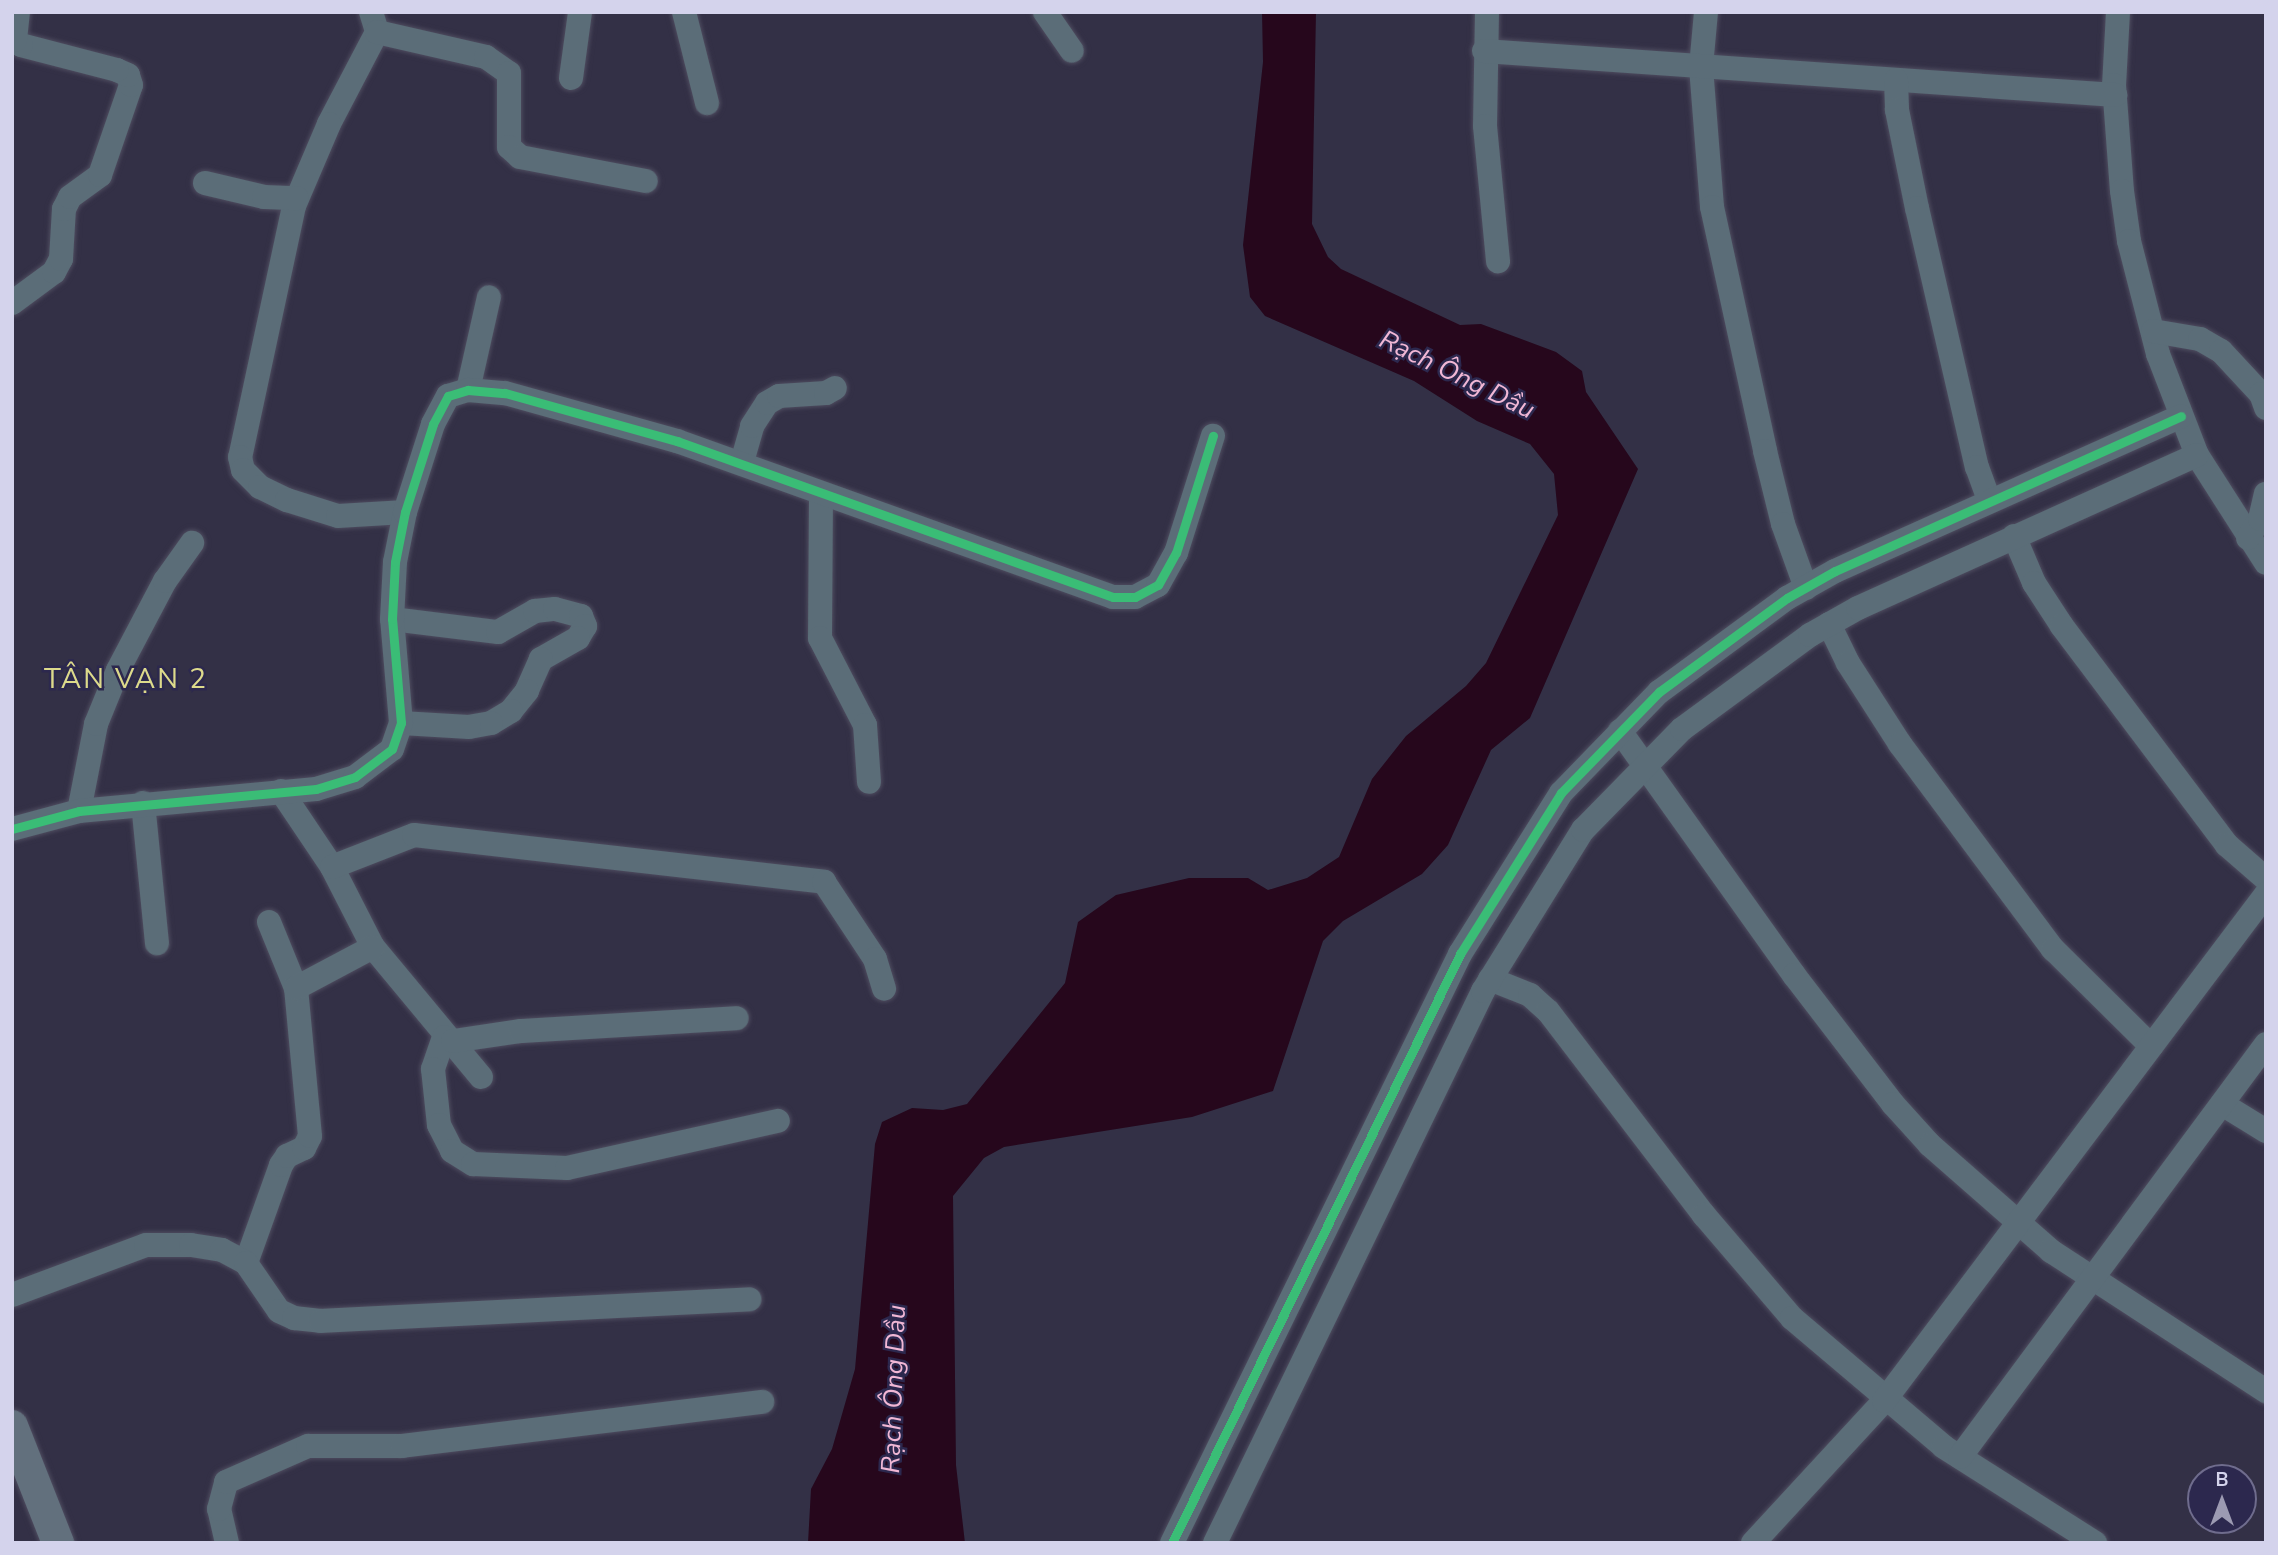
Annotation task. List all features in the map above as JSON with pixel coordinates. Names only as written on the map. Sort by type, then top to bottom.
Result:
[{"type":"main road","points":[[12,1426],[58,1543]]},
{"type":"street","points":[[12,303],[58,265],[65,242],[64,209],[69,197],[100,174],[131,85],[128,75],[117,70],[21,45],[15,40],[18,12]]},
{"type":"street","points":[[571,78],[580,12]]},
{"type":"street","points":[[684,12],[707,103]]},
{"type":"street","points":[[1045,12],[1072,51]]},
{"type":"street","points":[[1488,12],[1484,51],[1486,138],[1498,261]]},
{"type":"street","points":[[1706,12],[1702,67],[1712,207],[1768,464],[1806,587]]},
{"type":"street","points":[[2118,12],[2115,95],[2129,241],[2153,331],[2197,455],[2266,563]]},
{"type":"street","points":[[405,512],[338,516],[287,500],[260,487],[243,470],[240,457],[264,327],[297,198],[374,22],[486,57],[509,73],[509,148],[520,157],[646,181]]},
{"type":"street","points":[[1484,51],[2115,95]]},
{"type":"street","points":[[1896,80],[1897,110],[1920,222],[1977,467],[1989,500]]},
{"type":"street","points":[[205,183],[264,197],[297,198]]},
{"type":"street","points":[[468,390],[489,297]]},
{"type":"street","points":[[2153,331],[2200,338],[2221,352],[2261,394],[2266,408]]},
{"type":"street","points":[[742,462],[752,426],[767,403],[779,397],[826,393],[835,388]]},
{"type":"street","points":[[12,829],[79,811],[316,789],[355,778],[392,749],[401,723],[392,619],[395,562],[405,512],[438,410],[448,396],[468,390],[505,393],[742,462],[821,495],[1113,597],[1135,597],[1158,585],[1177,553],[1213,436]]},
{"type":"street","points":[[1172,1543],[1460,954],[1560,793],[1668,685],[1806,587],[1989,500],[2181,416]]},
{"type":"street","points":[[1215,1543],[1490,979],[1577,838],[1690,722],[1829,624],[2014,536],[2197,455]]},
{"type":"street","points":[[2248,538],[2260,519],[2266,494]]},
{"type":"street","points":[[821,495],[820,638],[865,725],[869,782]]},
{"type":"street","points":[[2014,536],[2034,583],[2062,626],[2227,845],[2266,879]]},
{"type":"street","points":[[79,811],[96,724],[118,670],[165,581],[192,542]]},
{"type":"street","points":[[392,619],[491,633],[535,611],[555,609],[581,616],[585,626],[578,638],[541,659],[527,691],[510,711],[491,723],[469,727],[401,723]]},
{"type":"street","points":[[1829,624],[1848,663],[1900,744],[2053,949],[2151,1046]]},
{"type":"street","points":[[1620,731],[1893,1104],[1930,1145],[2017,1223],[2093,1278],[2266,1391]]},
{"type":"street","points":[[281,791],[332,867],[373,947],[481,1077]]},
{"type":"street","points":[[143,803],[157,943]]},
{"type":"street","points":[[332,867],[414,835],[824,882],[875,959],[884,989]]},
{"type":"street","points":[[1753,1543],[1884,1401],[2266,894]]},
{"type":"street","points":[[246,1263],[281,1165],[287,1156],[304,1148],[310,1136],[296,988],[269,922]]},
{"type":"street","points":[[296,988],[373,947]]},
{"type":"street","points":[[1490,979],[1530,995],[1548,1011],[1755,1276],[1792,1318],[1884,1401],[1960,1457],[2095,1543]]},
{"type":"street","points":[[449,1039],[576,1027],[737,1018]]},
{"type":"street","points":[[449,1039],[432,1069],[439,1125],[452,1151],[473,1164],[567,1168],[779,1121]]},
{"type":"street","points":[[1960,1457],[2266,1044]]},
{"type":"street","points":[[2222,1104],[2266,1131]]},
{"type":"street","points":[[12,1295],[146,1245],[191,1245],[222,1250],[246,1263],[279,1311],[294,1318],[321,1321],[749,1299]]},
{"type":"street","points":[[227,1543],[219,1509],[226,1482],[308,1446],[402,1446],[762,1402]]},
{"type":"street","points":[[1218,1453],[1253,1465]]},
{"type":"water","name":"Rạch Ông Dầu","points":[[1262,12],[1316,12],[1312,224],[1328,257],[1341,269],[1460,325],[1481,324],[1556,352],[1582,371],[1586,392],[1638,469],[1530,718],[1491,750],[1448,845],[1422,874],[1343,921],[1323,941],[1273,1091],[1192,1117],[1004,1147],[984,1158],[953,1196],[956,1465],[965,1543],[808,1543],[811,1489],[832,1449],[855,1369],[875,1144],[882,1122],[912,1108],[943,1110],[967,1104],[1065,983],[1078,922],[1116,895],[1189,878],[1248,878],[1268,890],[1307,878],[1339,857],[1372,779],[1406,736],[1466,686],[1486,663],[1558,515],[1554,474],[1530,444],[1477,421],[1414,381],[1265,316],[1250,297],[1243,245],[1263,62]]},
{"type":"cycle path","points":[[12,829],[79,811],[316,789],[355,777],[392,749],[401,723],[392,619],[395,562],[405,512],[433,424],[448,396],[468,390],[505,393],[677,441],[1113,597],[1135,597],[1158,585],[1176,553],[1213,436]]},
{"type":"cycle path","points":[[1172,1543],[1460,954],[1561,793],[1659,692],[1787,598],[1835,571],[2181,416]]},
{"type":"district","name":"TÂN VẠN 2","points":[[126,679]]}]
